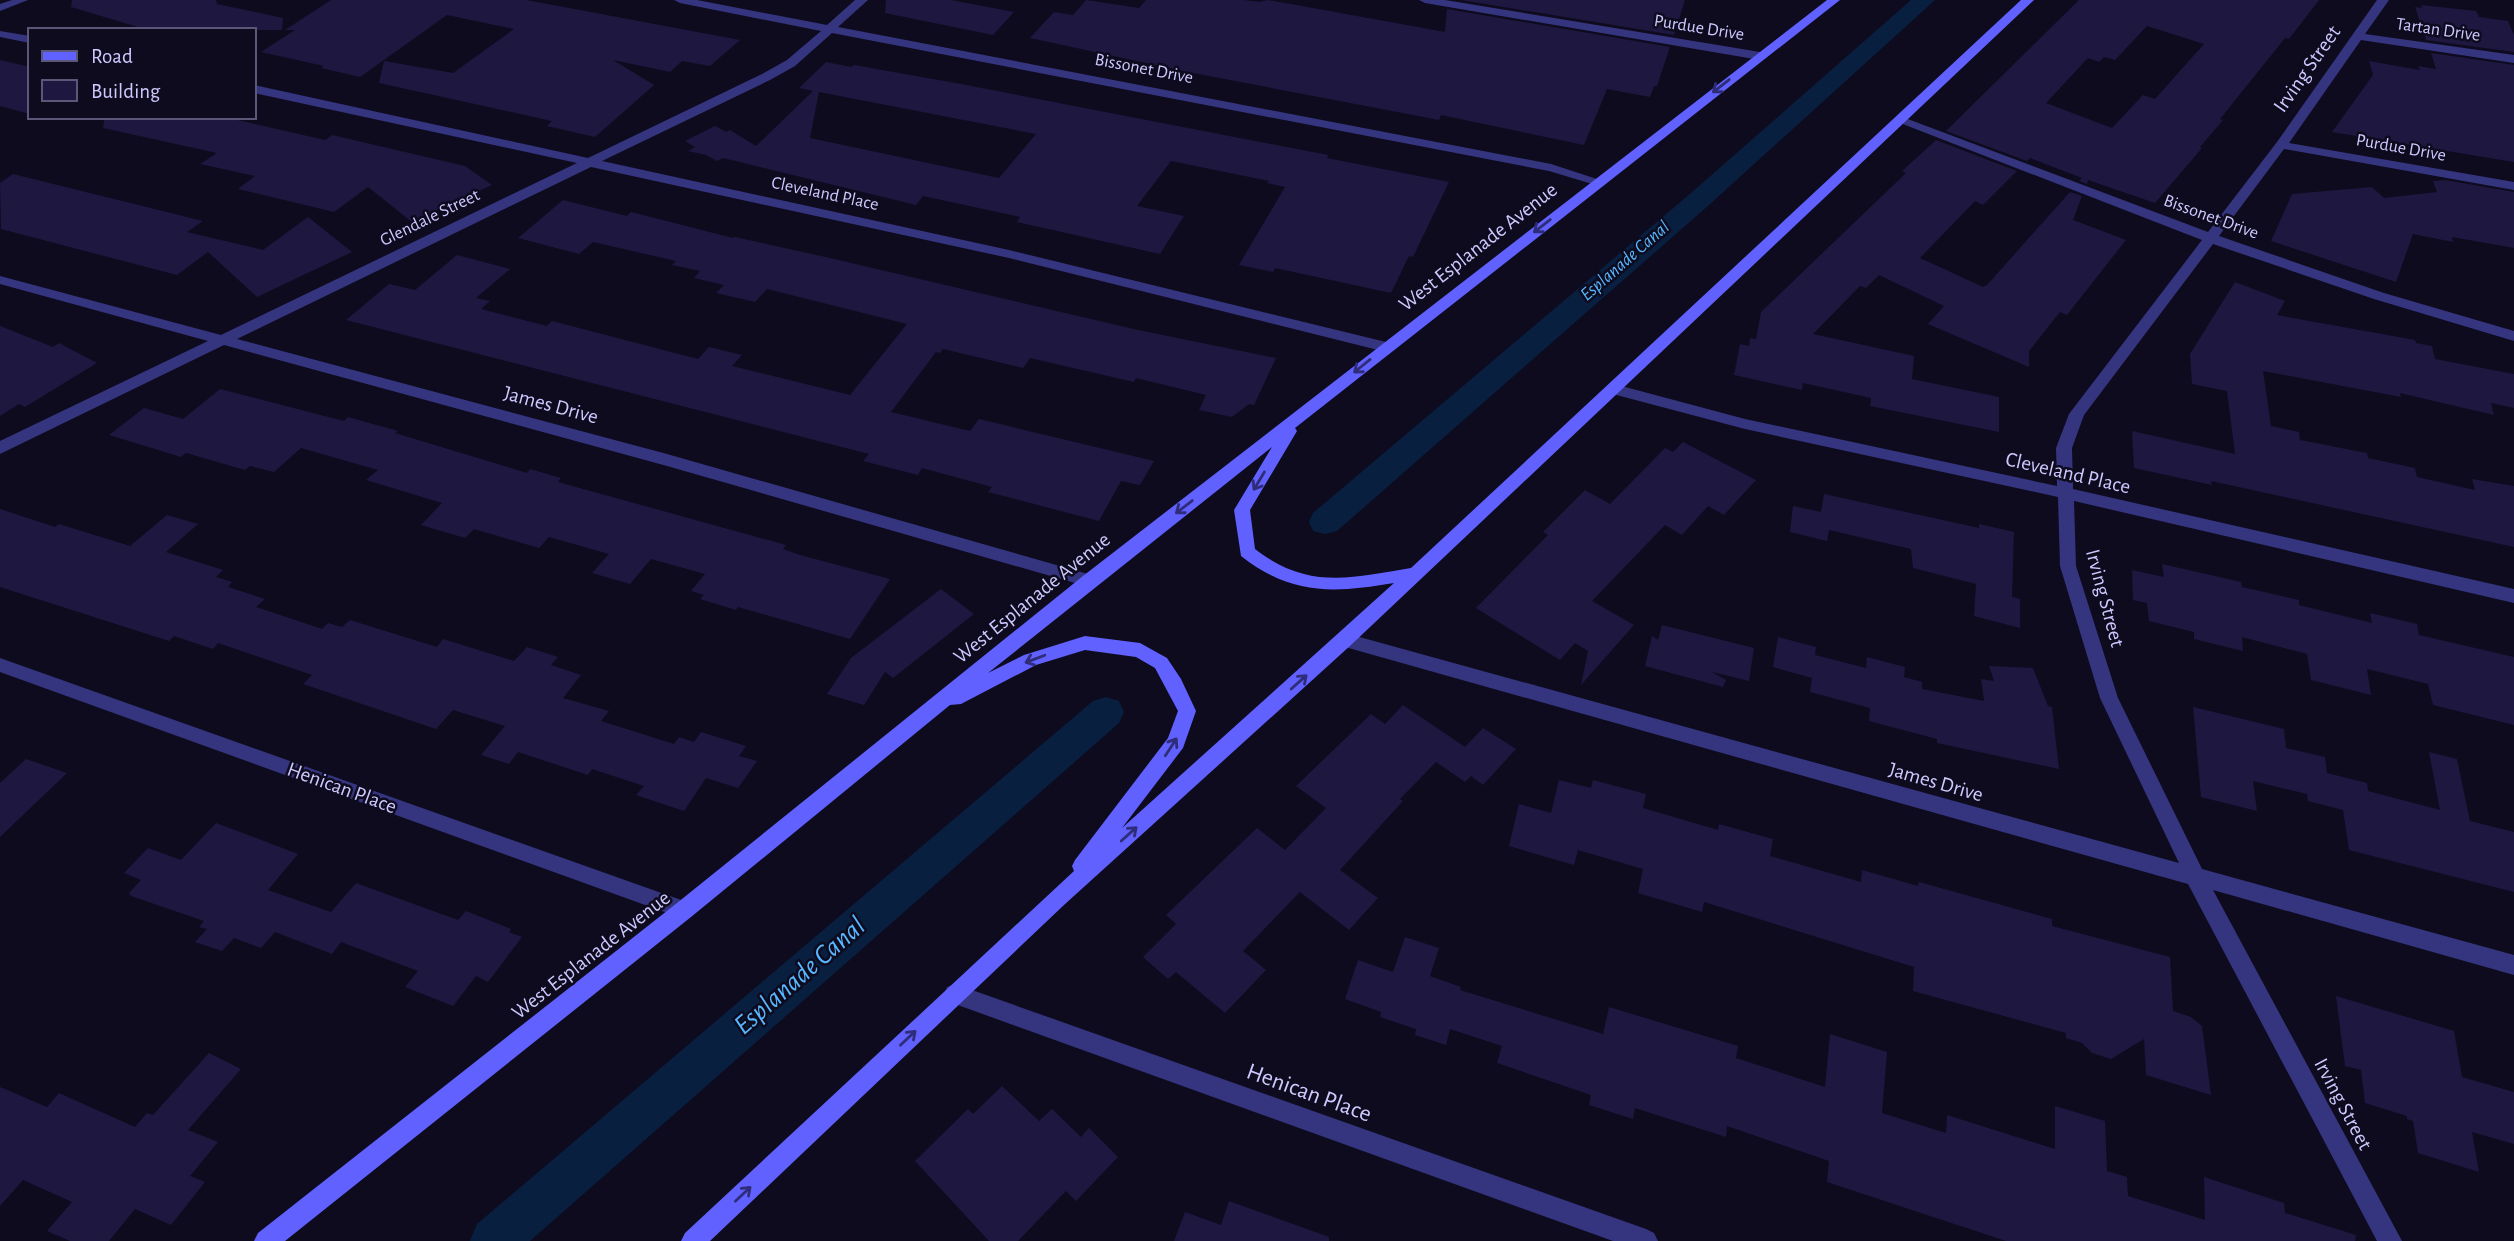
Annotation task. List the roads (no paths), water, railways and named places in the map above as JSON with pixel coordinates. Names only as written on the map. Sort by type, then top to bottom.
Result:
[{"type":"main road","name":"West Esplanade Avenue","points":[[266,1241],[684,910],[1089,581],[1834,0]]},
{"type":"main road","points":[[693,1241],[955,994],[1345,640],[1614,390],[2028,0]]},
{"type":"main road","points":[[1294,422],[1242,510],[1247,552],[1264,568],[1293,581],[1331,586],[1417,573]]},
{"type":"main road","points":[[922,716],[1030,660],[1085,643],[1140,650],[1161,663],[1175,684],[1187,711],[1176,742],[1057,900]]},
{"type":"street","points":[[0,8],[22,0]]},
{"type":"street","name":"Bissonet Drive","points":[[680,0],[1551,168],[1599,182]]},
{"type":"street","name":"Glendale Street","points":[[0,448],[766,77],[790,63],[862,0]]},
{"type":"street","name":"Purdue Drive","points":[[1425,0],[1760,56]]},
{"type":"street","name":"Irving Street","points":[[2383,0],[2281,145],[2077,414],[2064,448],[2068,566],[2109,698],[2196,878],[2390,1241]]},
{"type":"street","points":[[0,34],[28,40]]},
{"type":"street","name":"Tartan Drive","points":[[2358,36],[2514,58]]},
{"type":"street","name":"Cleveland Place","points":[[256,89],[1009,254],[1386,347]]},
{"type":"street","name":"Bissonet Drive","points":[[1900,121],[2210,238],[2379,296],[2514,336]]},
{"type":"street","name":"Purdue Drive","points":[[2281,145],[2514,186]]},
{"type":"street","name":"James Drive","points":[[0,280],[667,460],[1089,581]]},
{"type":"street","name":"Cleveland Place","points":[[1614,390],[1745,424],[2514,596]]},
{"type":"street","name":"James Drive","points":[[1345,640],[2514,965]]},
{"type":"street","name":"Henican Place","points":[[0,664],[684,910]]},
{"type":"street","name":"Henican Place","points":[[955,994],[1646,1241]]},
{"type":"waterway","name":"Esplanade Canal","points":[[1325,522],[1700,199],[1924,0]]},
{"type":"waterway","name":"Esplanade Canal","points":[[494,1241],[1106,712]]}]
